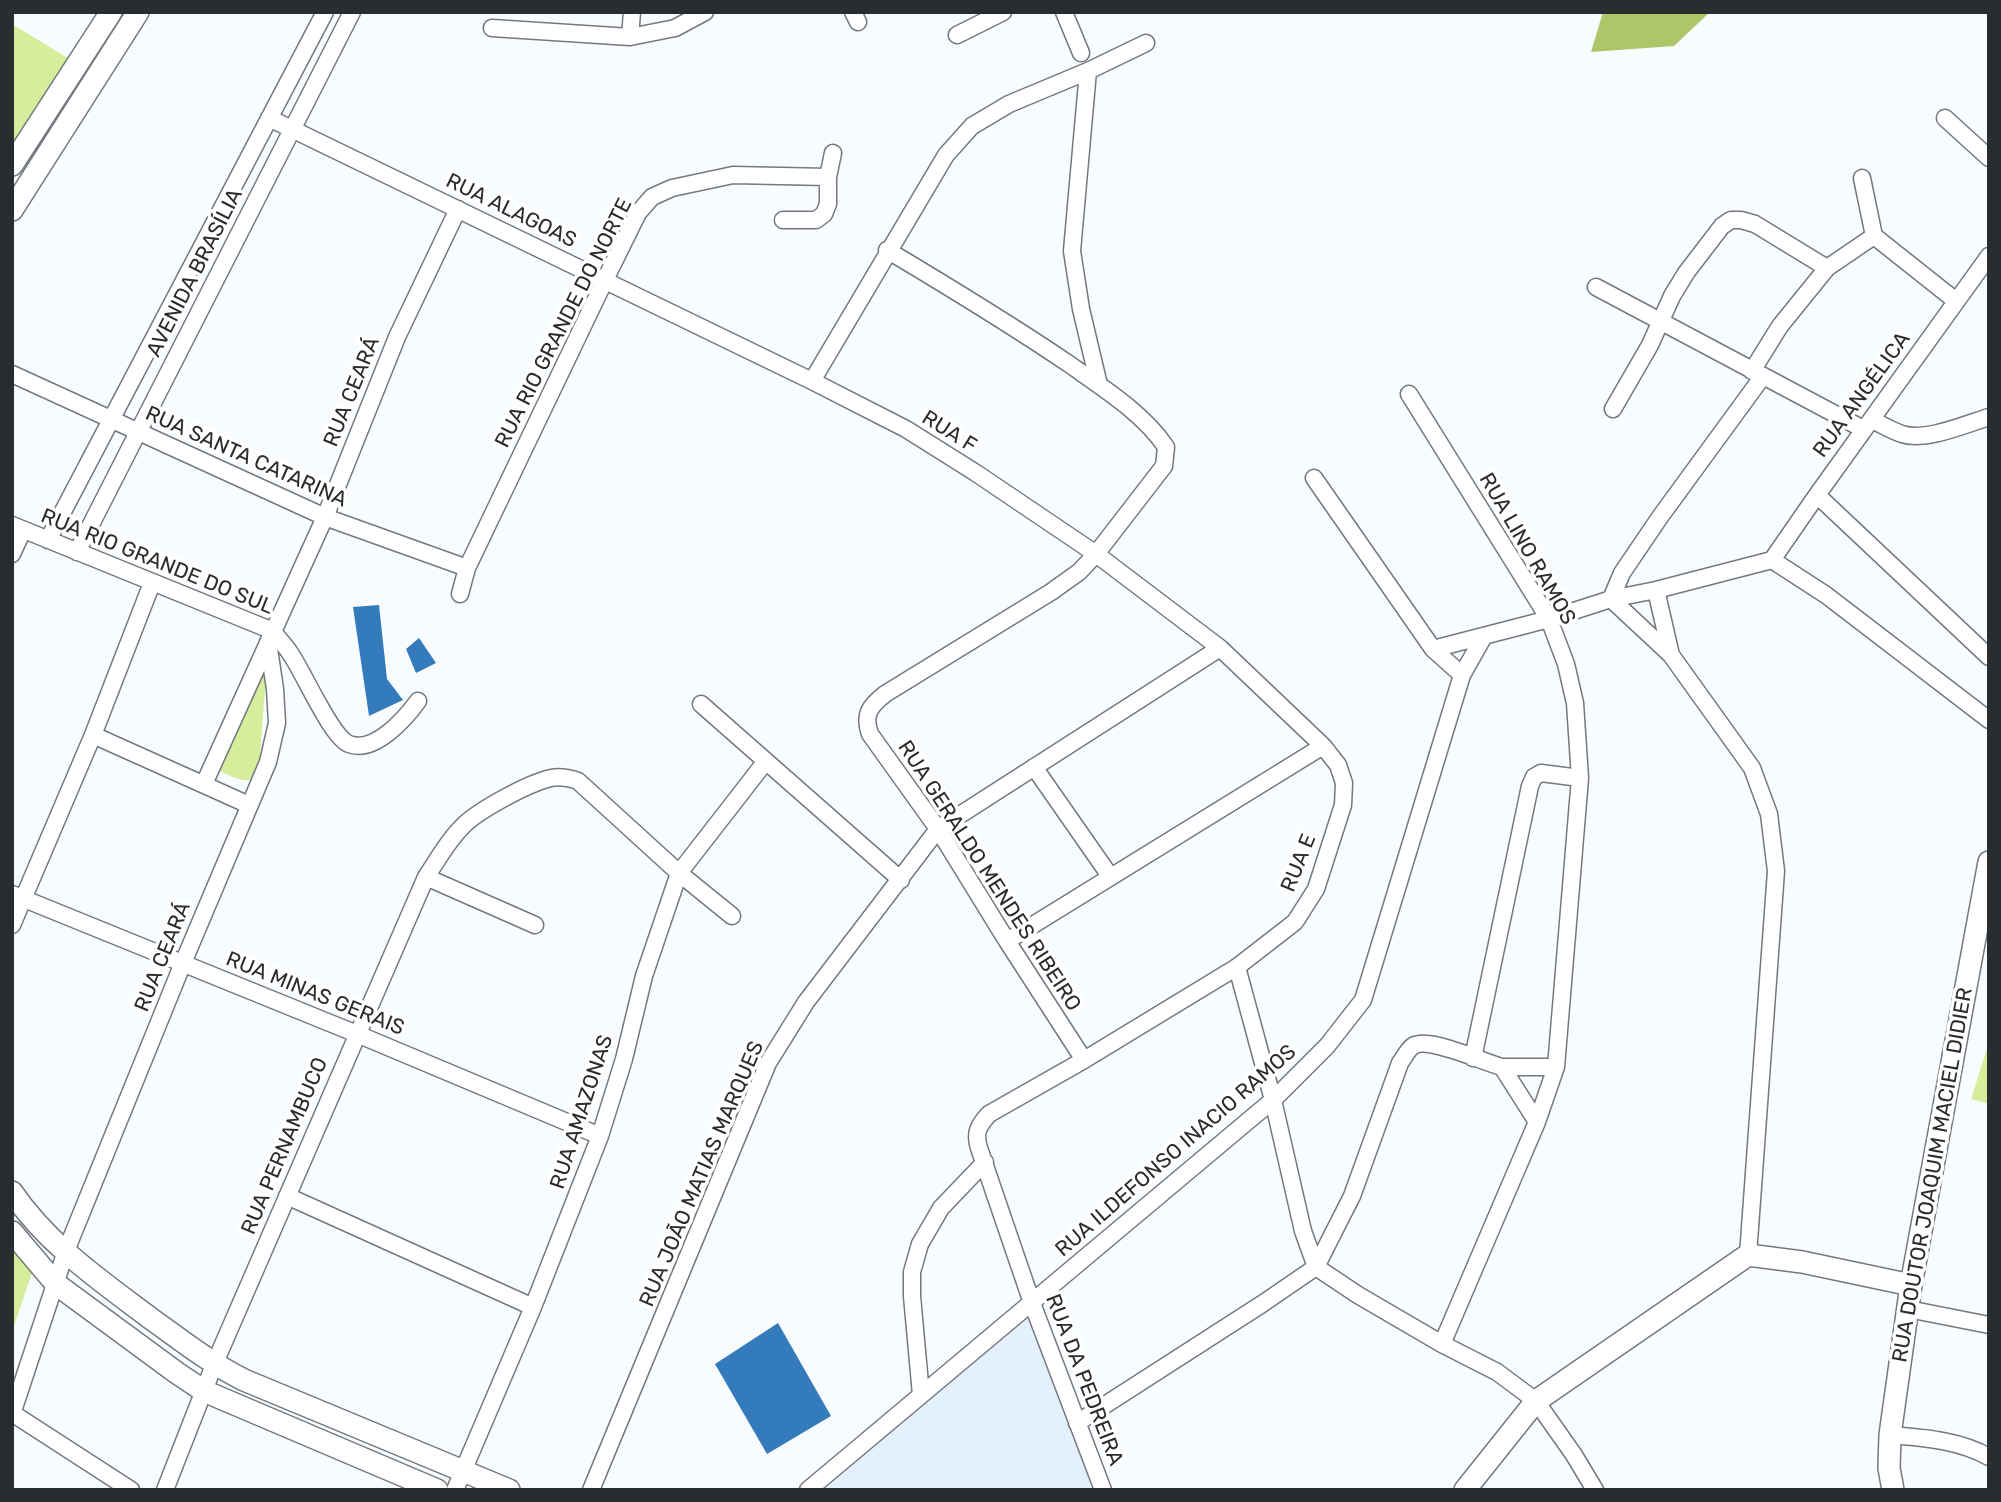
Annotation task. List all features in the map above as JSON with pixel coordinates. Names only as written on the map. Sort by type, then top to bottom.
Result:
[{"type":"street","points":[[12,165],[111,12]]},
{"type":"street","points":[[12,210],[138,12]]},
{"type":"street","name":"AVENIDA BRASÍLIA","points":[[48,540],[325,12]]},
{"type":"street","name":"AVENIDA BRASÍLIA","points":[[77,552],[352,12]]},
{"type":"street","points":[[630,37],[632,12]]},
{"type":"street","points":[[492,28],[630,37],[675,28],[705,12]]},
{"type":"street","points":[[957,35],[1003,12]]},
{"type":"street","points":[[1064,12],[1081,52]]},
{"type":"street","points":[[811,381],[946,155],[972,126],[1009,104],[1146,43]]},
{"type":"street","points":[[1088,71],[1072,251],[1081,309],[1099,385]]},
{"type":"street","name":"RUA ALAGOAS","points":[[269,118],[771,361]]},
{"type":"street","points":[[1945,118],[1989,158]]},
{"type":"street","points":[[783,220],[816,220],[824,214],[828,204],[828,177],[833,153]]},
{"type":"street","name":"RUA RIO GRANDE DO NORTE","points":[[460,594],[467,568],[605,281],[638,214],[652,197],[672,188],[733,175],[828,177]]},
{"type":"street","points":[[1862,178],[1874,236],[1956,301]]},
{"type":"street","name":"RUA CEARÁ","points":[[12,1413],[66,1251],[268,762],[277,723],[270,636],[324,517],[372,396],[458,209]]},
{"type":"street","points":[[1613,409],[1686,274],[1722,226],[1731,220],[1755,224],[1827,268]]},
{"type":"street","points":[[1611,599],[1622,573],[1757,373],[1780,326],[1827,268],[1874,236]]},
{"type":"street","points":[[887,250],[990,312],[1099,385],[1155,430],[1166,447],[1164,466],[1096,554]]},
{"type":"street","name":"RUA ANGÉLICA","points":[[1772,560],[1989,256]]},
{"type":"street","points":[[1596,287],[1757,373],[1867,424],[1903,435],[1917,436],[1948,430],[1989,417]]},
{"type":"street","name":"RUA F","points":[[771,361],[906,429],[1096,554]]},
{"type":"street","name":"RUA SANTA CATARINA","points":[[12,374],[324,517],[467,568]]},
{"type":"street","name":"RUA LINO RAMOS","points":[[1409,394],[1549,619],[1566,664],[1575,703],[1580,778],[1556,1067],[1537,1122],[1442,1344]]},
{"type":"street","points":[[1314,478],[1433,649],[1462,675]]},
{"type":"street","points":[[1816,495],[1922,591],[1989,657]]},
{"type":"street","points":[[12,554],[17,528]]},
{"type":"street","name":"RUA RIO GRANDE DO SUL","points":[[17,528],[152,583],[270,636],[290,653],[335,732],[346,743],[360,747],[386,735],[408,715],[418,701]]},
{"type":"street","name":"RUA E","points":[[979,1125],[989,1114],[1237,967],[1295,922],[1316,889],[1343,805],[1344,783],[1338,765],[1323,746],[1220,648],[1096,554]]},
{"type":"street","name":"RUA GERALDO MENDES RIBEIRO","points":[[1084,1060],[938,829],[870,734],[866,723],[867,713],[885,694],[1051,592],[1079,572],[1096,554]]},
{"type":"street","points":[[1433,649],[1549,619],[1611,599],[1772,560],[1826,595],[1989,720]]},
{"type":"street","points":[[12,925],[18,897],[93,734],[152,583]]},
{"type":"street","points":[[1657,590],[1671,655]]},
{"type":"street","points":[[1611,599],[1671,655],[1752,768],[1769,814],[1776,871],[1748,1255]]},
{"type":"street","points":[[204,784],[270,636]]},
{"type":"street","name":"RUA ILDEFONSO INACIO RAMOS","points":[[808,1490],[1273,1100],[1327,1046],[1363,1000],[1462,675],[1484,636]]},
{"type":"street","points":[[938,829],[1220,648]]},
{"type":"street","points":[[701,704],[901,880]]},
{"type":"street","points":[[93,734],[249,805]]},
{"type":"street","points":[[1007,942],[1323,746]]},
{"type":"street","name":"RUA AMAZONAS","points":[[458,1480],[533,1307],[600,1136],[624,1059],[644,976],[679,873],[766,761]]},
{"type":"street","points":[[1034,767],[1110,876]]},
{"type":"street","points":[[1473,1058],[1530,786],[1534,777],[1541,773],[1580,778]]},
{"type":"street","name":"RUA PERNAMBUCO","points":[[165,1490],[214,1365],[426,877],[461,827],[489,807],[540,782],[566,777],[578,781],[679,873]]},
{"type":"street","name":"RUA JOÃO MATIAS MARQUES","points":[[591,1490],[768,1063],[806,1002],[938,829]]},
{"type":"street","name":"RUA DOUTOR JOAQUIM MACIEL DIDIER","points":[[1893,1490],[1889,1468],[1890,1435],[1911,1285],[1989,862]]},
{"type":"street","points":[[679,873],[732,916]]},
{"type":"street","points":[[426,877],[535,925]]},
{"type":"street","name":"RUA MINAS GERAIS","points":[[18,897],[600,1136]]},
{"type":"street","points":[[1237,967],[1273,1100],[1303,1231],[1317,1267],[1358,1295],[1442,1344],[1497,1372],[1536,1401],[1595,1490]]},
{"type":"street","points":[[1077,1423],[1317,1267],[1352,1196],[1400,1063],[1411,1046],[1421,1042],[1438,1045],[1502,1067],[1556,1067]]},
{"type":"street","points":[[1502,1067],[1537,1122]]},
{"type":"street","name":"RUA DA PEDREIRA","points":[[979,1125],[976,1137],[1032,1303],[1103,1490]]},
{"type":"street","points":[[920,1395],[912,1272],[920,1244],[942,1208],[985,1163]]},
{"type":"street","points":[[12,1192],[44,1230],[88,1272],[214,1365],[458,1480],[509,1490]]},
{"type":"street","points":[[287,1196],[533,1307]]},
{"type":"street","points":[[12,1232],[56,1284],[204,1391],[437,1490]]},
{"type":"street","points":[[1465,1490],[1536,1401],[1748,1255],[1802,1262],[1911,1285]]},
{"type":"street","points":[[1908,1309],[1989,1325]]},
{"type":"street","points":[[12,1413],[131,1490]]},
{"type":"street","points":[[1890,1435],[1938,1439],[1989,1457]]},
{"type":"shaded area","points":[[1028,1306],[1097,1490],[817,1490]]},
{"type":"green space","points":[[1603,12],[1710,12],[1674,46],[1591,52]]},
{"type":"green space","points":[[12,24],[71,60],[12,168]]},
{"type":"green space","points":[[267,666],[258,779],[237,779],[218,770]]},
{"type":"green space","points":[[1989,1042],[1989,1104],[1971,1099]]},
{"type":"green space","points":[[12,1248],[33,1270],[12,1332]]},
{"type":"building","points":[[379,605],[387,679],[403,700],[369,716],[353,607]]},
{"type":"building","points":[[419,638],[436,663],[416,673],[406,649]]},
{"type":"building","points":[[778,1323],[831,1416],[767,1454],[715,1364]]}]
